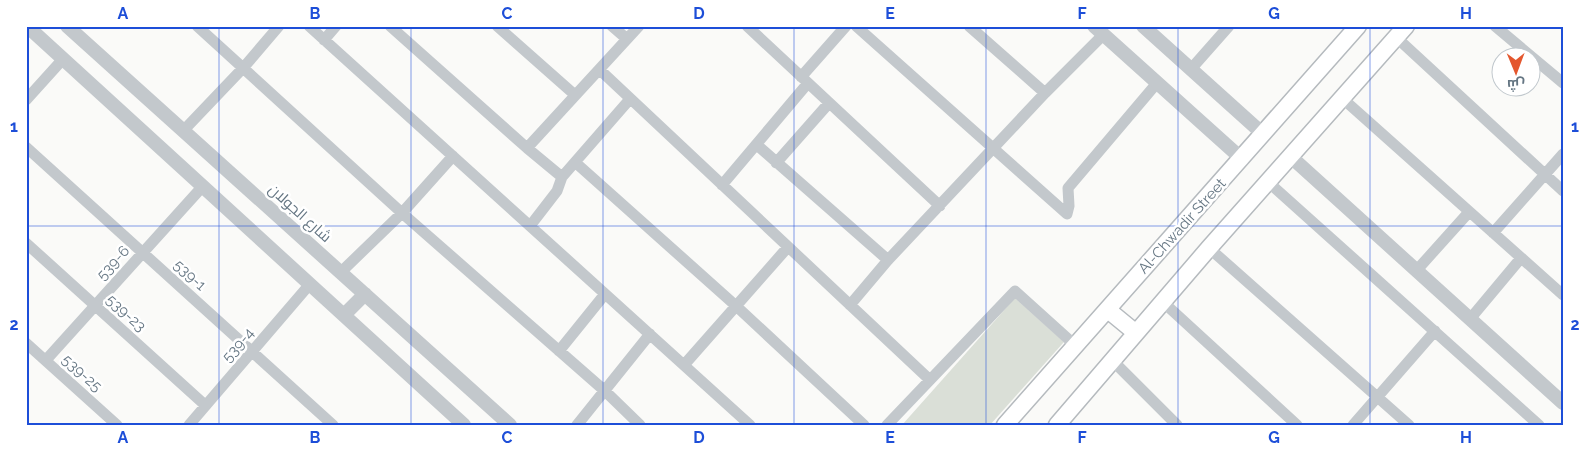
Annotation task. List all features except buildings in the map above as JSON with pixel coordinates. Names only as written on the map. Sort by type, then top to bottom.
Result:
[{"type":"main road","name":"Al-Chwadir Street","points":[[1005,425],[1358,26]]},
{"type":"main road","points":[[1058,424],[1267,181],[1402,32]]},
{"type":"main road","points":[[1108,310],[1136,333]]},
{"type":"street","points":[[27,26],[464,425]]},
{"type":"street","name":"شارع الجولان","points":[[68,26],[510,425]]},
{"type":"street","points":[[197,26],[402,213],[640,425]]},
{"type":"street","points":[[184,130],[280,26]]},
{"type":"street","points":[[309,26],[750,425]]},
{"type":"street","points":[[324,40],[336,26]]},
{"type":"street","points":[[390,26],[562,177]]},
{"type":"street","points":[[497,26],[575,96]]},
{"type":"street","points":[[612,26],[627,39]]},
{"type":"street","points":[[527,148],[639,26]]},
{"type":"street","points":[[747,26],[940,206]]},
{"type":"street","points":[[722,185],[757,145],[846,26]]},
{"type":"street","points":[[856,26],[1067,214],[1069,206],[1068,188],[1157,83]]},
{"type":"street","points":[[969,26],[1045,93]]},
{"type":"street","points":[[1143,26],[1263,134]]},
{"type":"street","points":[[1191,69],[1229,26]]},
{"type":"street","points":[[1495,26],[1563,83]]},
{"type":"street","points":[[850,305],[888,260],[1045,93],[1098,30],[1242,159]]},
{"type":"street","points":[[1402,32],[1563,191]]},
{"type":"street","points":[[26,100],[63,59]]},
{"type":"street","points":[[600,70],[930,380]]},
{"type":"street","points":[[1342,98],[1563,295]]},
{"type":"street","points":[[530,226],[557,190],[562,177],[630,99]]},
{"type":"street","points":[[776,163],[829,103]]},
{"type":"street","points":[[757,145],[888,260]]},
{"type":"street","name":"539-1","points":[[26,147],[334,425]]},
{"type":"street","points":[[1493,233],[1563,154]]},
{"type":"street","points":[[341,272],[402,213],[453,156]]},
{"type":"street","points":[[1290,156],[1563,403]]},
{"type":"street","points":[[576,163],[735,305],[864,425]]},
{"type":"street","points":[[1267,181],[1539,425]]},
{"type":"street","name":"539-6","points":[[46,360],[203,186]]},
{"type":"street","points":[[1416,271],[1469,212]]},
{"type":"street","name":"539-23","points":[[26,243],[206,405]]},
{"type":"street","points":[[684,365],[788,247]]},
{"type":"street","points":[[1209,248],[1409,425]]},
{"type":"street","points":[[1470,319],[1521,258]]},
{"type":"street","name":"539-4","points":[[188,425],[310,284]]},
{"type":"street","points":[[887,425],[1015,291],[1076,346]]},
{"type":"street","points":[[344,315],[365,294]]},
{"type":"street","points":[[559,351],[605,294]]},
{"type":"street","points":[[1163,302],[1296,425]]},
{"type":"street","points":[[1353,425],[1435,331]]},
{"type":"street","points":[[577,425],[650,334]]},
{"type":"street","name":"539-25","points":[[26,343],[118,425]]},
{"type":"street","points":[[1112,360],[1177,425]]},
{"type":"shaded area","points":[[1015,298],[1064,342],[990,425],[902,425]]}]
